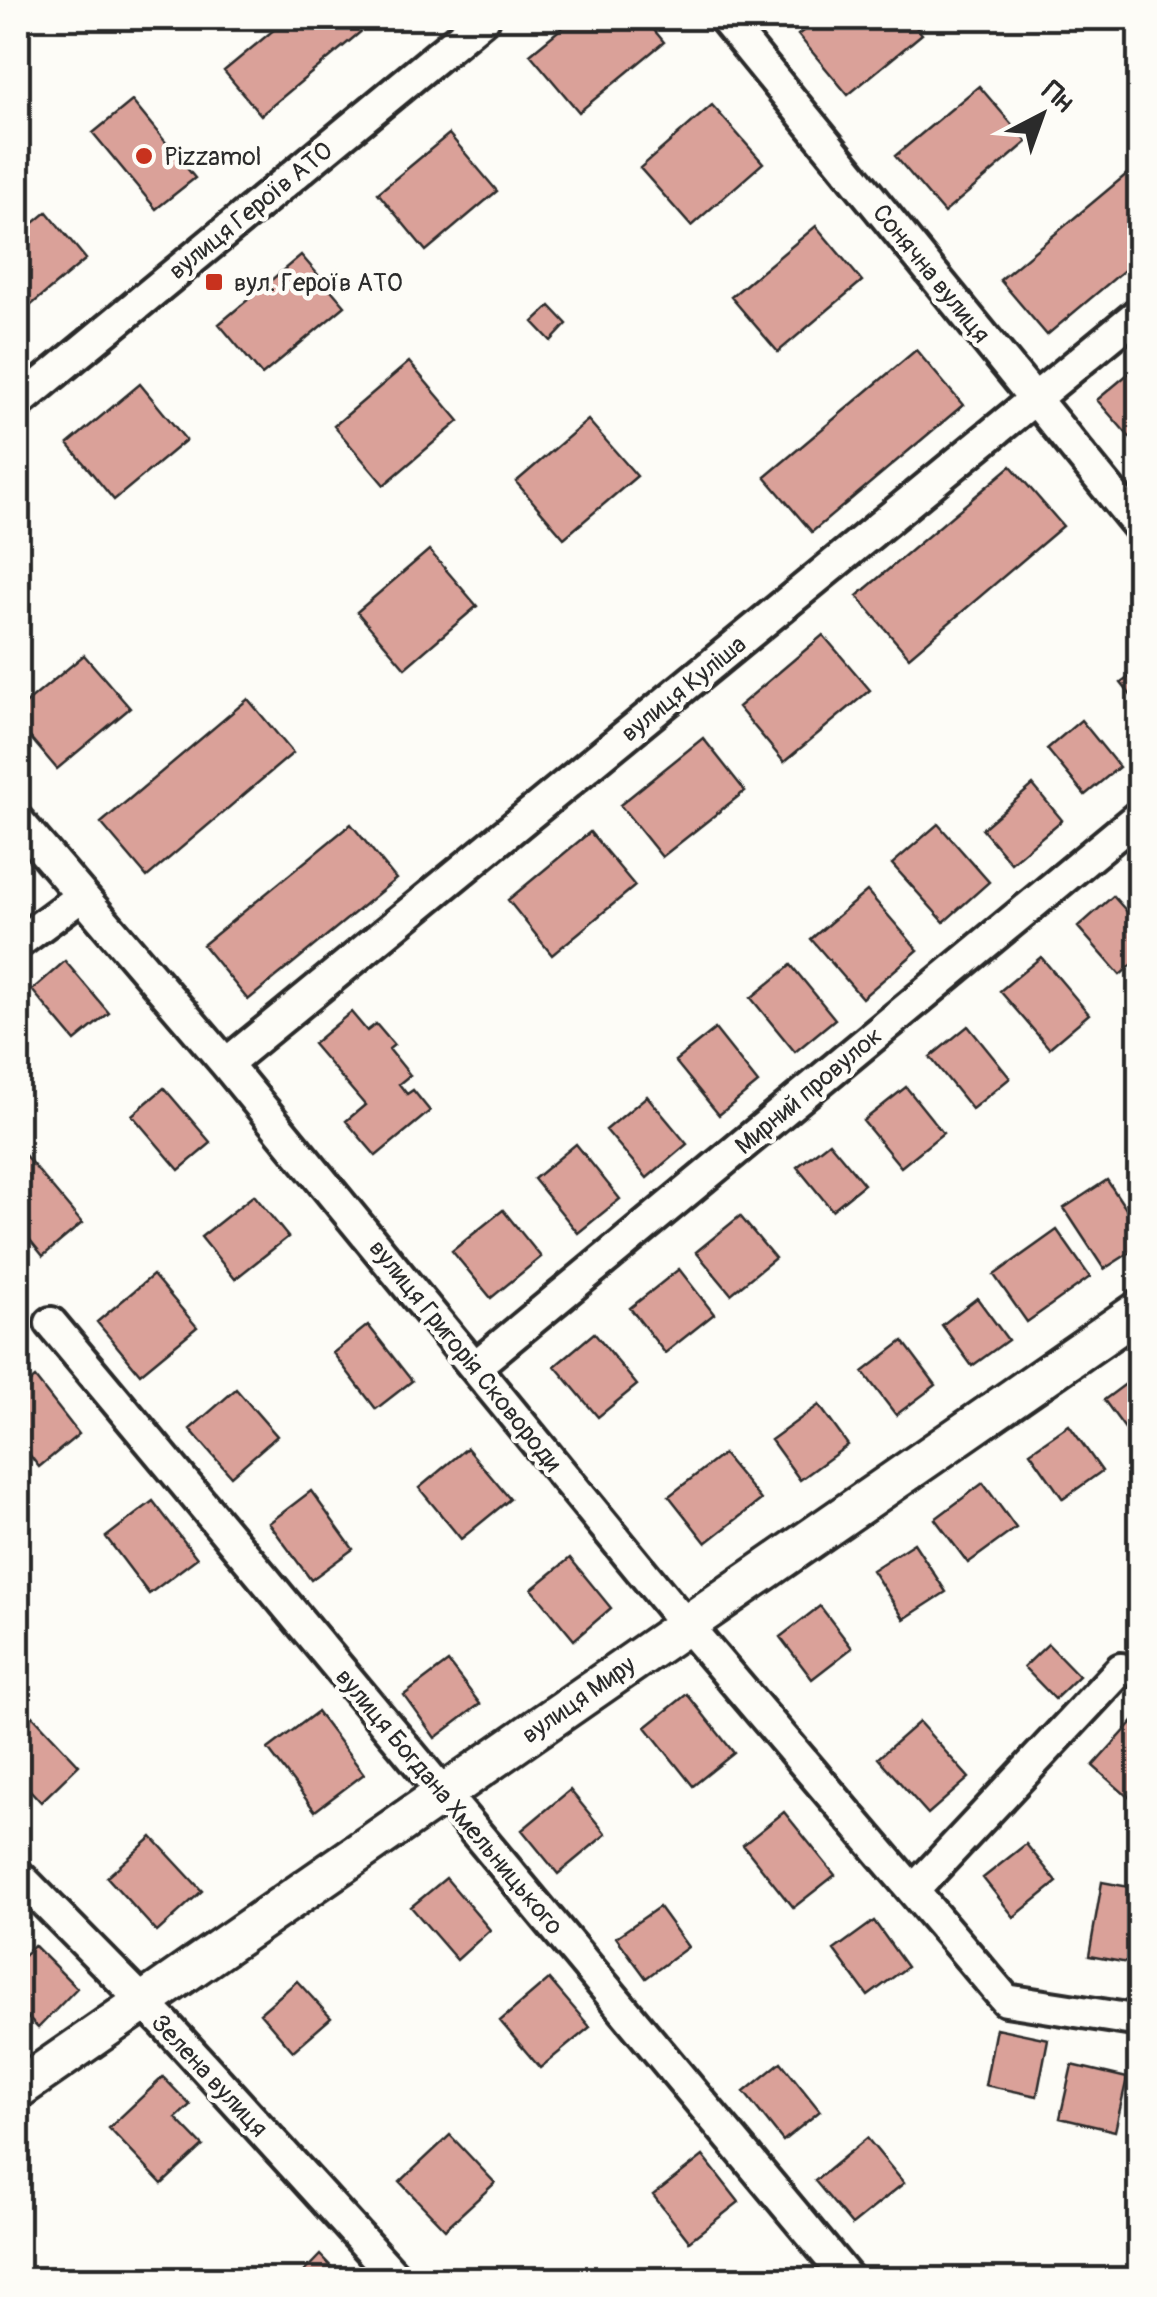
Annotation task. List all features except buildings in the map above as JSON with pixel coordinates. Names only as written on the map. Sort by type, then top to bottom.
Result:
[{"type":"street","name":"вулиця Героїв АТО","points":[[18,404],[484,18]]},
{"type":"street","name":"Сонячна вулиця","points":[[724,18],[1140,528]]},
{"type":"street","name":"вулиця Куліша","points":[[226,1064],[1140,312]]},
{"type":"street","name":"Мирний провулок","points":[[476,1366],[1140,815]]},
{"type":"street","name":"вулиця Григорія Сковороди","points":[[18,820],[226,1064],[686,1624],[1006,2000],[1140,2022]]},
{"type":"street","points":[[18,944],[80,897]]},
{"type":"street","name":"вулиця Миру","points":[[18,2088],[1140,1310]]},
{"type":"street","name":"вулиця Богдана Хмельницького","points":[[51,1323],[849,2280]]},
{"type":"street","points":[[913,1891],[1121,1669]]},
{"type":"street","name":"Зелена вулиця","points":[[18,1875],[142,2002],[398,2280]]},
{"type":"place","name":"Pizzamol","points":[[144,156]]},
{"type":"place","name":"вул. Героїв АТО","points":[[214,282]]}]
